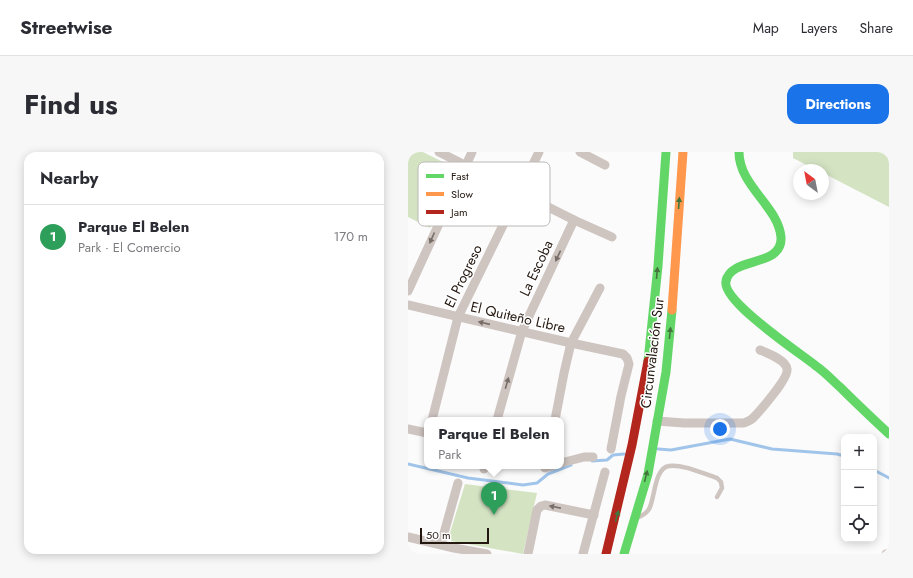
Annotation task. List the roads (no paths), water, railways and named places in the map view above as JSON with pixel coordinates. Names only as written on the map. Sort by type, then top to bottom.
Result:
[{"type":"main road","name":"Circunvalación Sur","points":[[606,554],[630,462],[646,368],[654,312],[666,152]]},
{"type":"main road","name":"Circunvalación Sur","points":[[624,554],[648,474],[666,372],[673,301],[683,152]]},
{"type":"main road","points":[[739,152],[739,161],[744,174],[778,224],[780,238],[778,247],[772,255],[764,260],[739,267],[729,274],[725,284],[727,291],[769,331],[817,366],[889,434]]},
{"type":"street","points":[[439,152],[458,162]]},
{"type":"street","points":[[467,162],[472,152]]},
{"type":"street","name":"El Progreso","points":[[534,162],[539,152]]},
{"type":"street","points":[[580,152],[605,164]]},
{"type":"street","points":[[550,208],[612,237]]},
{"type":"street","name":"La Escoba","points":[[498,417],[522,331],[574,220]]},
{"type":"street","points":[[408,291],[438,226]]},
{"type":"street","name":"El Progreso","points":[[433,417],[458,317],[503,226]]},
{"type":"street","points":[[556,417],[571,343],[600,288]]},
{"type":"street","name":"El Quiteño Libre","points":[[408,305],[623,354],[627,358],[629,364]]},
{"type":"street","points":[[658,422],[744,423],[751,419],[786,378],[787,369],[784,364],[774,356],[760,350]]},
{"type":"street","points":[[612,449],[621,396],[629,364],[646,368]]},
{"type":"street","points":[[408,428],[424,432]]},
{"type":"street","points":[[564,462],[584,457],[593,457]]},
{"type":"street","points":[[583,554],[605,472]]},
{"type":"street","points":[[441,544],[458,483]]},
{"type":"street","points":[[528,554],[537,510],[541,506],[545,505],[594,515]]},
{"type":"street","points":[[408,537],[441,544],[454,551],[487,554]]},
{"type":"lane","points":[[633,521],[649,509],[660,473],[664,468],[669,466],[681,467],[717,478],[721,482],[722,488],[717,497]]},
{"type":"waterway","points":[[658,449],[671,450],[730,439],[772,449],[841,455]]},
{"type":"waterway","points":[[592,461],[607,460],[613,455],[624,454]]},
{"type":"waterway","points":[[408,464],[424,468]]},
{"type":"waterway","points":[[564,468],[571,465]]},
{"type":"waterway","points":[[429,469],[468,478],[523,485],[537,483],[548,474],[561,469]]},
{"type":"waterway","points":[[877,472],[889,478]]},
{"type":"place","name":"Parque El Belen","points":[[494,515]]}]
